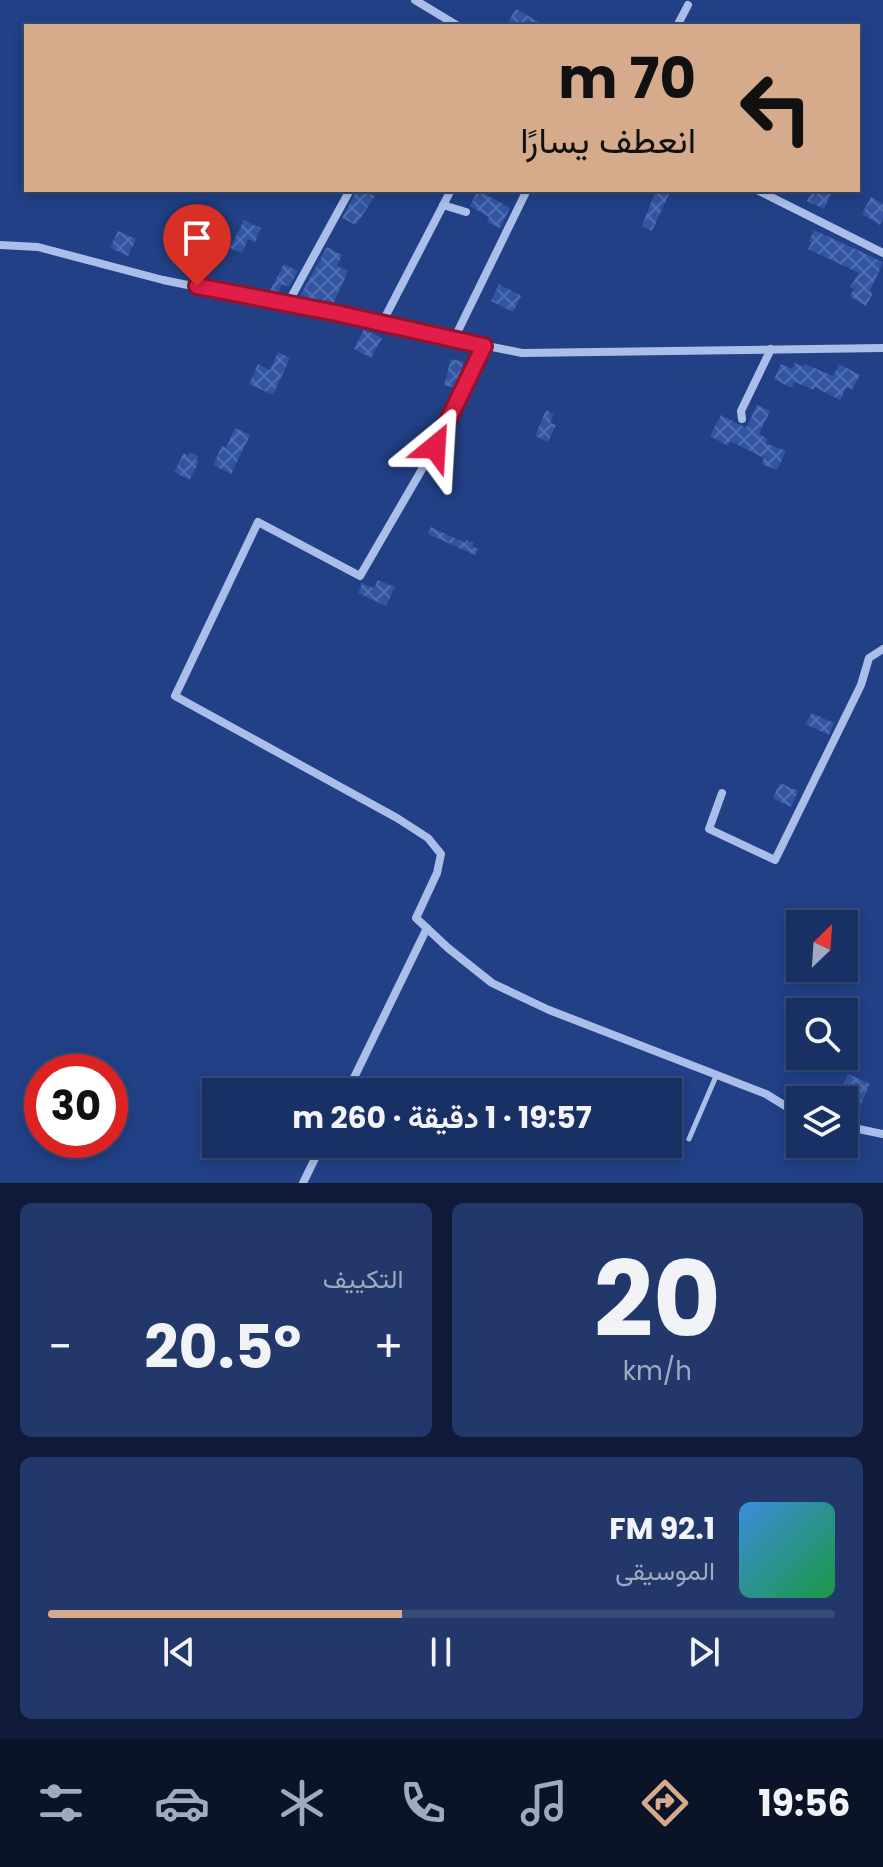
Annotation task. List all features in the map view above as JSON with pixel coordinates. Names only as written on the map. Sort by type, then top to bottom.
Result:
[{"type":"street","points":[[415,0],[455,24]]},
{"type":"street","points":[[678,24],[688,5]]},
{"type":"street","points":[[288,303],[349,192]]},
{"type":"street","points":[[382,323],[450,192]]},
{"type":"street","points":[[454,339],[526,192]]},
{"type":"street","points":[[761,192],[883,253]]},
{"type":"street","points":[[443,205],[466,212]]},
{"type":"street","points":[[0,245],[38,247],[163,280],[522,353],[883,348]]},
{"type":"street","points":[[484,346],[435,447],[360,576],[258,522],[175,696],[377,806],[428,838],[441,854],[437,873],[416,918],[492,983],[549,1010],[717,1073],[766,1094],[786,1106]]},
{"type":"street","points":[[742,419],[741,411],[771,349]]},
{"type":"street","points":[[722,793],[709,829],[775,860],[861,685],[869,658],[883,649]]},
{"type":"street","points":[[354,1078],[427,928]]},
{"type":"street","points":[[858,1129],[883,1134]]},
{"type":"street","points":[[303,1183],[315,1158]]},
{"type":"lane","points":[[689,1139],[717,1073]]},
{"type":"building","points":[[516,9],[542,24],[507,24]]},
{"type":"building","points":[[356,192],[375,196],[356,225],[342,218]]},
{"type":"building","points":[[477,192],[482,192],[510,208],[500,228],[487,222],[489,217],[470,206]]},
{"type":"building","points":[[655,192],[670,192],[652,231],[642,226]]},
{"type":"building","points":[[811,192],[832,192],[824,209],[807,201]]},
{"type":"building","points":[[871,197],[883,204],[880,225],[862,214]]},
{"type":"building","points":[[244,220],[261,228],[255,242],[248,239],[242,253],[230,248]]},
{"type":"building","points":[[814,230],[883,262],[866,306],[850,296],[854,289],[850,287],[859,273],[808,249]]},
{"type":"building","points":[[118,231],[136,239],[128,256],[110,248]]},
{"type":"building","points":[[327,247],[342,255],[337,266],[348,271],[332,307],[300,296]]},
{"type":"building","points":[[284,264],[298,271],[289,286],[282,285],[277,296],[268,294]]},
{"type":"building","points":[[499,284],[521,296],[513,312],[491,301]]},
{"type":"building","points":[[364,329],[382,338],[371,358],[354,349]]},
{"type":"building","points":[[278,352],[290,358],[273,395],[249,384],[258,364],[270,370]]},
{"type":"building","points":[[451,359],[464,362],[456,388],[444,385]]},
{"type":"building","points":[[795,363],[833,376],[839,364],[860,375],[852,390],[847,387],[840,400],[815,387],[814,390],[795,382],[792,388],[774,379],[781,364],[792,369]]},
{"type":"building","points":[[757,405],[770,411],[759,434],[768,439],[766,443],[786,451],[777,470],[762,464],[764,458],[730,441],[728,446],[710,436],[721,415],[746,428]]},
{"type":"building","points":[[546,410],[554,414],[550,423],[556,425],[548,442],[535,436]]},
{"type":"building","points":[[235,428],[250,435],[231,474],[213,465],[222,446],[226,448]]},
{"type":"building","points":[[190,452],[198,456],[196,460],[199,461],[190,480],[174,472],[184,453],[188,456]]},
{"type":"building","points":[[431,527],[465,543],[466,540],[474,543],[472,546],[478,549],[475,555],[428,534]]},
{"type":"building","points":[[378,580],[395,587],[386,606],[358,593],[362,583],[374,588]]},
{"type":"building","points":[[812,713],[834,723],[829,735],[805,724]]},
{"type":"building","points":[[780,783],[798,791],[791,807],[773,798]]},
{"type":"building","points":[[848,1074],[870,1084],[859,1109],[858,1086],[843,1086]]},
{"type":"route","points":[[197,286],[484,346],[435,447]]}]
